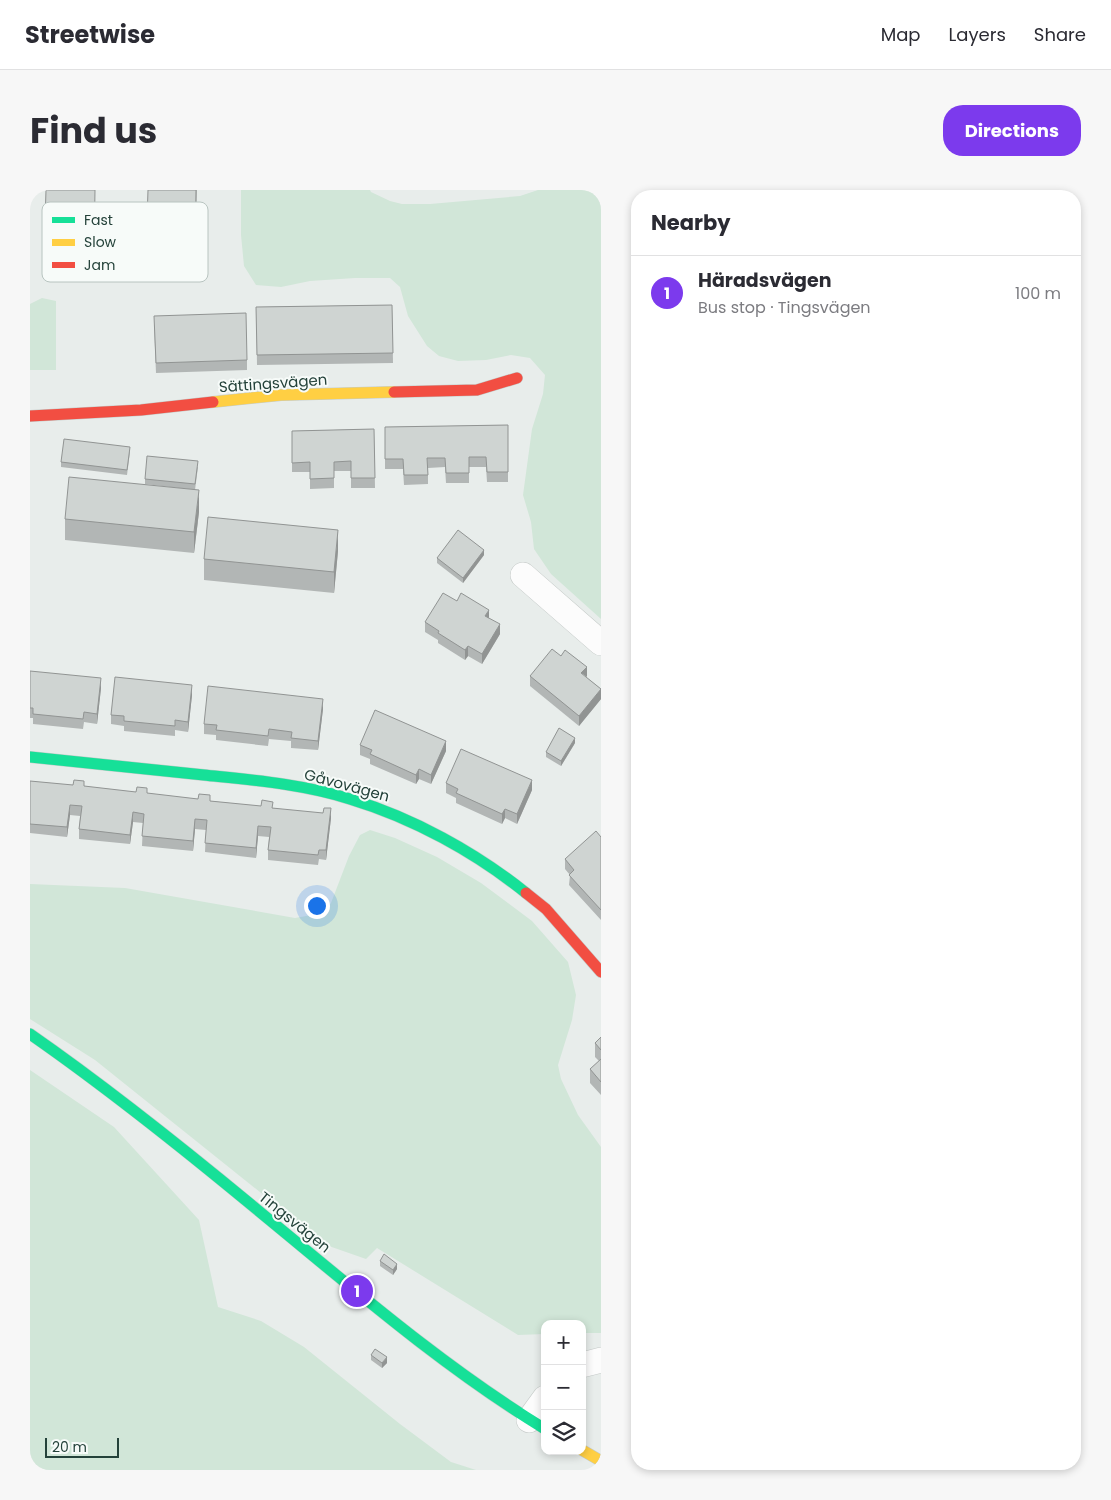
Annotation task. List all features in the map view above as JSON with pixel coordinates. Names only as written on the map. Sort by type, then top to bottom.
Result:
[{"type":"street","name":"Sättingsvägen","points":[[30,416],[141,410],[282,395],[477,390],[517,378]]},
{"type":"street","points":[[523,576],[601,643]]},
{"type":"street","name":"Gåvovägen","points":[[30,757],[261,781],[306,788],[348,798],[389,812],[489,865],[515,884],[546,909],[601,972]]},
{"type":"street","name":"Tingsvägen","points":[[30,1034],[85,1071],[151,1122],[422,1345],[471,1381],[537,1424]]},
{"type":"street","points":[[586,1364],[601,1360]]},
{"type":"street","points":[[537,1424],[541,1410]]},
{"type":"street","points":[[586,1452],[601,1461]]},
{"type":"green space","points":[[241,190],[370,190],[390,201],[402,204],[430,204],[520,196],[538,190],[601,190],[601,619],[551,574],[534,549],[531,522],[523,495],[532,429],[543,394],[545,375],[530,358],[511,355],[486,360],[458,361],[439,356],[427,346],[408,316],[400,287],[390,278],[310,281],[281,287],[256,285],[244,266],[241,235]]},
{"type":"green space","points":[[42,298],[56,301],[56,370],[30,370],[30,304]]},
{"type":"green space","points":[[370,830],[395,838],[437,857],[481,883],[532,921],[568,962],[576,995],[572,1020],[558,1065],[561,1079],[578,1115],[601,1147],[601,1333],[586,1333],[586,1320],[541,1320],[541,1334],[518,1335],[377,1248],[366,1259],[326,1245],[95,1060],[30,1019],[30,884],[125,888],[295,918],[323,913],[331,903],[349,856],[360,835]]},
{"type":"green space","points":[[30,1070],[114,1127],[199,1220],[218,1307],[261,1321],[304,1347],[451,1462],[476,1470],[30,1470]]},
{"type":"building","points":[[46,190],[95,190],[95,202],[46,202]]},
{"type":"building","points":[[148,190],[196,190],[196,202],[148,202]]},
{"type":"building","points":[[392,305],[393,353],[257,355],[256,307]]},
{"type":"building","points":[[246,313],[247,360],[156,363],[154,316]]},
{"type":"building","points":[[508,425],[508,472],[487,472],[486,457],[469,457],[469,473],[446,473],[445,458],[427,458],[428,475],[404,475],[403,459],[385,459],[385,427]]},
{"type":"building","points":[[374,429],[375,478],[351,478],[351,461],[334,462],[334,478],[310,479],[310,462],[292,463],[292,431]]},
{"type":"building","points":[[64,439],[130,447],[127,470],[61,462]]},
{"type":"building","points":[[147,456],[198,461],[195,484],[145,479]]},
{"type":"building","points":[[69,477],[199,490],[194,532],[65,519]]},
{"type":"building","points":[[208,517],[338,530],[334,572],[204,559]]},
{"type":"building","points":[[458,530],[484,550],[463,578],[437,558]]},
{"type":"building","points":[[443,593],[457,601],[461,593],[489,610],[485,616],[500,624],[482,654],[468,646],[465,650],[438,633],[439,631],[425,622]]},
{"type":"building","points":[[552,649],[561,656],[565,650],[587,667],[581,673],[601,689],[579,716],[530,676]]},
{"type":"building","points":[[30,671],[101,678],[97,714],[84,712],[83,719],[33,714],[33,708],[30,708]]},
{"type":"building","points":[[115,677],[192,685],[188,722],[175,720],[175,726],[124,721],[124,716],[111,715]]},
{"type":"building","points":[[208,686],[323,699],[318,741],[291,738],[292,732],[269,729],[268,736],[216,730],[217,725],[204,724]]},
{"type":"building","points":[[375,710],[446,741],[431,775],[419,769],[416,775],[370,754],[372,750],[360,745]]},
{"type":"building","points":[[559,728],[575,738],[561,761],[546,752]]},
{"type":"building","points":[[461,749],[532,780],[517,814],[505,809],[502,814],[456,793],[458,789],[446,783]]},
{"type":"building","points":[[74,780],[84,781],[84,786],[136,792],[137,787],[147,788],[147,793],[198,799],[199,794],[210,795],[210,801],[261,806],[262,800],[273,802],[272,808],[323,813],[324,808],[331,808],[326,850],[319,850],[318,855],[268,850],[271,827],[258,826],[256,848],[205,843],[207,820],[195,819],[193,841],[142,836],[144,814],[133,812],[130,835],[79,829],[82,806],[70,805],[67,827],[30,824],[30,781],[73,785]]},
{"type":"building","points":[[596,831],[601,837],[601,910],[569,875],[574,870],[565,859]]},
{"type":"building","points":[[601,1037],[601,1050],[595,1043]]},
{"type":"building","points":[[601,1059],[601,1082],[590,1069]]},
{"type":"building","points":[[384,1254],[397,1264],[393,1270],[380,1261]]},
{"type":"building","points":[[375,1349],[387,1357],[382,1363],[371,1355]]},
{"type":"traffic: fast","points":[[30,757],[259,781],[296,786],[332,794],[374,807],[420,826],[465,850],[526,893]]},
{"type":"traffic: fast","points":[[30,1034],[150,1123],[367,1301],[437,1355],[472,1381],[541,1426]]},
{"type":"traffic: slow","points":[[213,402],[281,395],[394,392]]},
{"type":"traffic: slow","points":[[586,1452],[601,1461]]},
{"type":"traffic: jam","points":[[394,392],[477,390],[517,378]]},
{"type":"traffic: jam","points":[[30,416],[141,410],[213,402]]},
{"type":"traffic: jam","points":[[526,893],[546,909],[601,972]]},
{"type":"place","name":"Häradsvägen","points":[[357,1291]]}]
